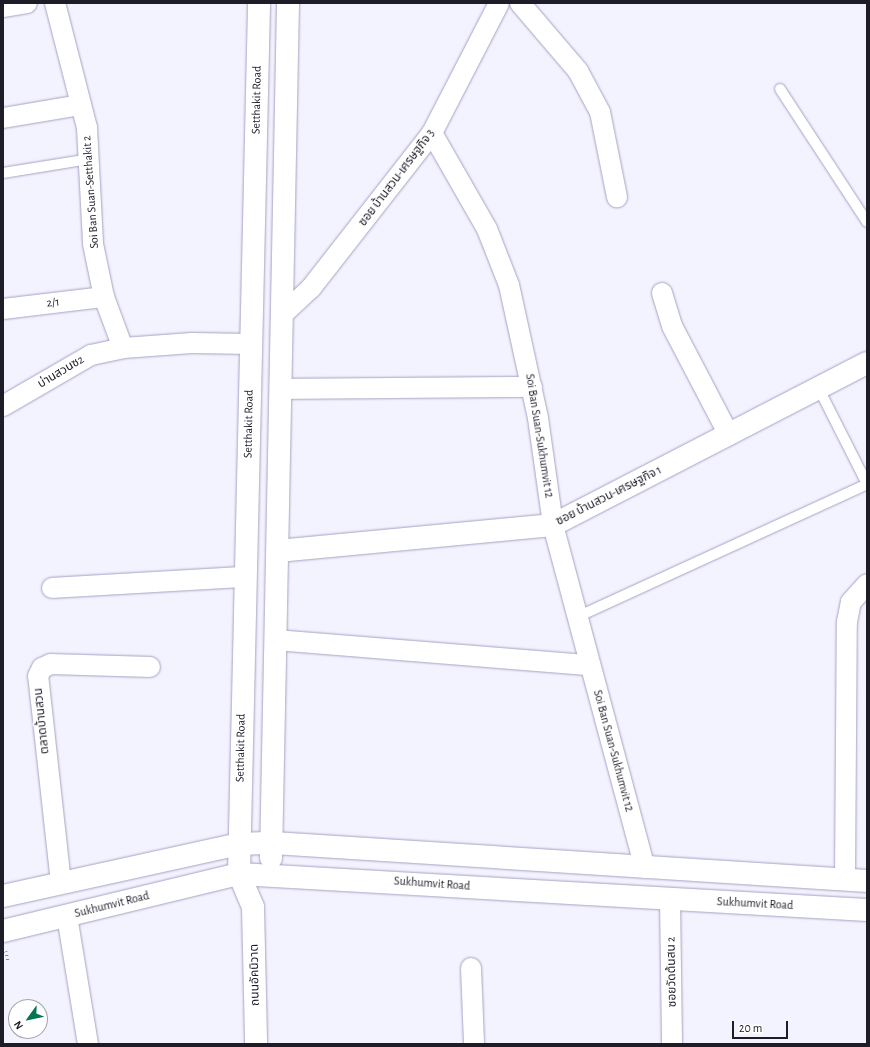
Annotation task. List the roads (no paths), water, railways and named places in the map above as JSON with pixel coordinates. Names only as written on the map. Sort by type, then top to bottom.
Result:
[{"type":"main road","name":"Setthakit Road","points":[[239,874],[259,3]]},
{"type":"main road","points":[[270,873],[273,843],[288,3]]},
{"type":"main road","name":"ซอย บ้านสวน-เศรษฐกิจ 1","points":[[278,551],[553,524],[819,389],[867,363]]},
{"type":"main road","points":[[3,896],[239,844],[273,843],[867,881]]},
{"type":"main road","name":"Sukhumvit Road","points":[[3,931],[239,874],[270,873],[670,899],[867,910]]},
{"type":"main road","name":"ถนนอัคนิวาต","points":[[253,907],[270,873]]},
{"type":"main road","name":"ถนนอัคนิวาต","points":[[239,874],[253,907],[256,1044]]},
{"type":"street","points":[[3,7],[26,3]]},
{"type":"street","name":"Soi Ban Suan-Setthakit 2","points":[[55,3],[87,128],[93,244],[104,297],[123,348]]},
{"type":"street","name":"ซอย บ้านสวน-เศรษฐกิจ 3","points":[[282,315],[311,288],[432,134],[499,3]]},
{"type":"street","points":[[521,3],[578,71],[600,112],[616,197]]},
{"type":"street","points":[[3,118],[81,105]]},
{"type":"street","name":"Soi Ban Suan-Sukhumvit 12","points":[[432,134],[487,229],[509,285],[532,387],[553,524],[589,665],[645,868]]},
{"type":"street","points":[[662,293],[672,326],[729,435]]},
{"type":"street","name":"2/1","points":[[3,309],[104,297]]},
{"type":"street","points":[[123,348],[192,343],[251,344]]},
{"type":"street","name":"บ่านสวนซ2","points":[[3,406],[91,354],[123,348]]},
{"type":"street","points":[[281,389],[532,387]]},
{"type":"street","points":[[52,588],[245,577]]},
{"type":"street","points":[[845,880],[847,622],[851,602],[867,584]]},
{"type":"street","points":[[276,640],[589,665]]},
{"type":"street","name":"ตลาดบ้านสวน","points":[[61,883],[38,676],[42,668],[51,664],[150,667]]},
{"type":"street","name":"ซอยวัดต้นสน 2","points":[[670,899],[672,1044]]},
{"type":"street","points":[[67,916],[88,1044]]},
{"type":"street","points":[[471,968],[474,1044]]},
{"type":"lane","points":[[780,89],[867,222]]},
{"type":"lane","points":[[3,173],[89,159]]},
{"type":"lane","points":[[577,617],[867,484],[819,389]]}]
